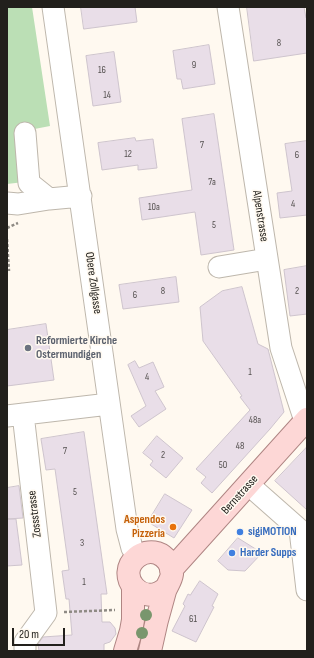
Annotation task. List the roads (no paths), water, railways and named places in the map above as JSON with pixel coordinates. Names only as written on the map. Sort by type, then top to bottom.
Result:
[{"type":"main road","name":"Bernstrasse","points":[[133,586],[140,593],[149,595],[158,593],[249,484],[306,420]]},
{"type":"main road","points":[[125,651],[131,631],[133,610],[133,586],[129,579],[131,563],[136,557],[144,553],[158,553],[165,558],[169,579]]},
{"type":"main road","name":"Bernstrasse","points":[[150,651],[156,622],[169,579]]},
{"type":"street","name":"Obere Zollgasse","points":[[53,7],[127,529],[136,557]]},
{"type":"street","name":"Alpenstrasse","points":[[228,7],[281,348],[306,420]]},
{"type":"street","points":[[24,133],[29,183],[49,199]]},
{"type":"street","points":[[7,203],[18,204],[81,196]]},
{"type":"street","points":[[219,267],[267,260]]},
{"type":"street","name":"Zossstrasse","points":[[25,649],[25,642],[46,613],[15,415],[109,404]]},
{"type":"street","points":[[249,484],[300,530],[307,590]]},
{"type":"place","name":"Reformierte Kirche Ostermundigen","points":[[28,348]]},
{"type":"place","name":"Aspendos Pizzeria","points":[[173,527]]},
{"type":"place","name":"sigiMOTION","points":[[240,532]]},
{"type":"place","name":"Harder Supps","points":[[232,553]]}]
